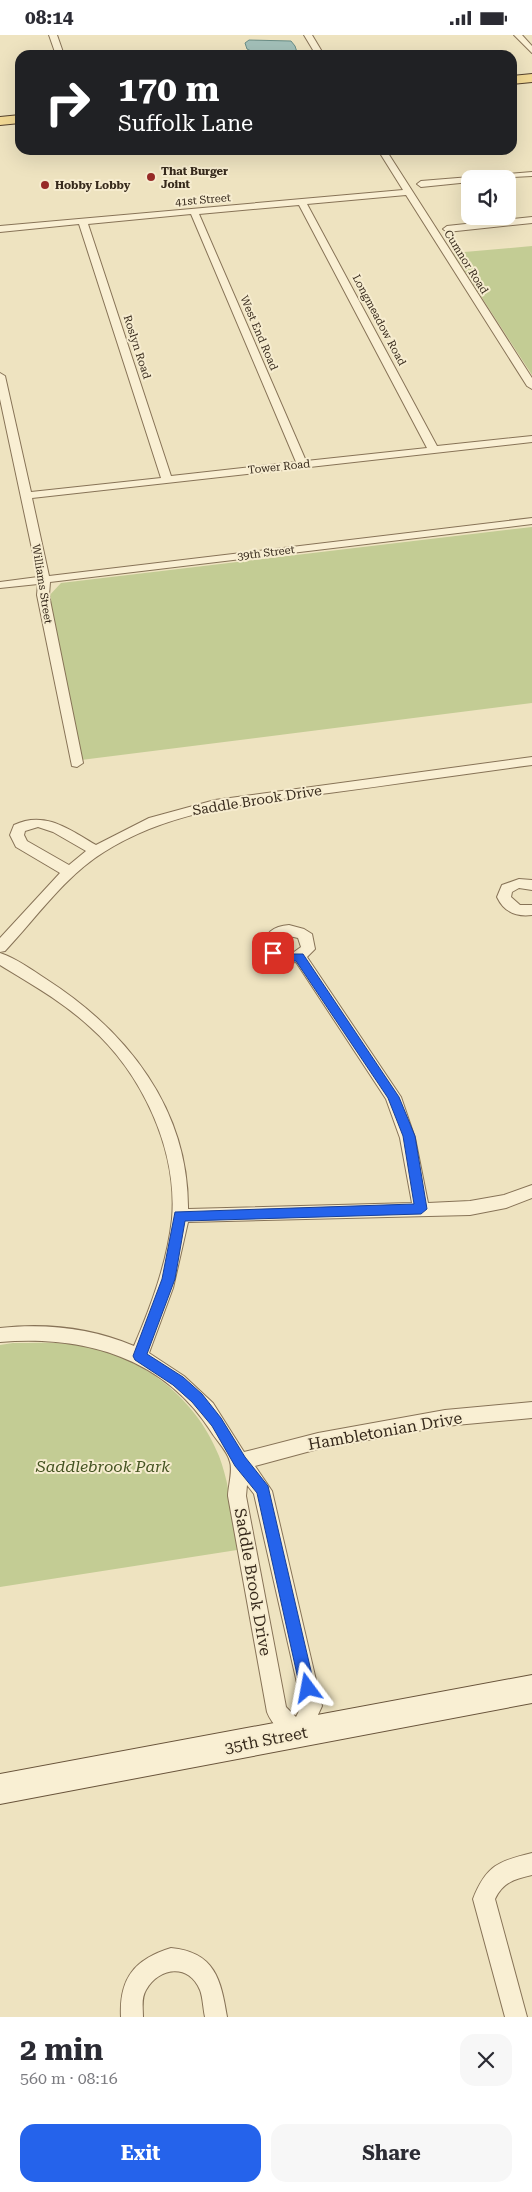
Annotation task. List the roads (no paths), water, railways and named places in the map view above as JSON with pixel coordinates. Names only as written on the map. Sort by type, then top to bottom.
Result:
[{"type":"main road","points":[[517,80],[532,78]]},
{"type":"main road","points":[[0,121],[15,120]]},
{"type":"street","points":[[53,35],[58,50]]},
{"type":"street","points":[[308,35],[317,50]]},
{"type":"street","points":[[518,35],[532,51]]},
{"type":"street","name":"Cumnor Road","points":[[385,155],[532,385]]},
{"type":"street","points":[[516,175],[532,173]]},
{"type":"street","points":[[420,184],[461,180]]},
{"type":"street","name":"41st Street","points":[[0,229],[409,192]]},
{"type":"street","name":"Longmeadow Road","points":[[302,202],[434,450]]},
{"type":"street","name":"West End Road","points":[[194,212],[302,465]]},
{"type":"street","points":[[447,229],[532,221]]},
{"type":"street","name":"Roslyn Road","points":[[83,222],[167,480]]},
{"type":"street","name":"Williams Street","points":[[0,376],[44,579],[42,595],[77,763]]},
{"type":"street","name":"Tower Road","points":[[25,496],[532,439]]},
{"type":"street","name":"39th Street","points":[[0,585],[532,521]]},
{"type":"street","name":"Saddle Brook Drive","points":[[0,947],[70,872],[96,851],[121,835],[145,824],[193,809],[532,761]]},
{"type":"street","points":[[70,872],[20,844],[17,835],[18,828],[25,824],[40,823],[50,825],[96,851]]},
{"type":"street","points":[[532,885],[514,885],[506,890],[504,897],[512,907],[532,913]]},
{"type":"street","points":[[299,956],[393,1097],[402,1115],[409,1136],[421,1209]]},
{"type":"street","points":[[0,957],[79,1009],[109,1036],[139,1073],[159,1112],[171,1145],[176,1169],[180,1216],[168,1279],[139,1356]]},
{"type":"street","points":[[180,1216],[470,1208],[495,1204],[532,1191]]},
{"type":"street","name":"Saddle Brook Drive","points":[[0,1335],[22,1333],[81,1337],[106,1342],[139,1356],[178,1381],[197,1398],[217,1422],[240,1461],[263,1491],[312,1706],[299,1734],[277,1712],[237,1496],[240,1461]]},
{"type":"street","name":"Hambletonian Drive","points":[[240,1461],[318,1441],[416,1423],[445,1418],[532,1410]]},
{"type":"street","name":"35th Street","points":[[0,1789],[532,1689]]},
{"type":"street","points":[[516,2017],[484,1899],[490,1882],[509,1870],[532,1864]]},
{"type":"street","points":[[132,2017],[129,2004],[140,1976],[156,1962],[176,1958],[193,1964],[208,1983],[216,2017]]},
{"type":"water","points":[[249,40],[291,41],[296,50],[250,50],[247,49],[245,43]]},
{"type":"place","name":"That Burger Joint","points":[[151,177]]},
{"type":"place","name":"Hobby Lobby","points":[[45,185]]},
{"type":"park label","name":"Saddlebrook Park","points":[[103,1466]]}]
